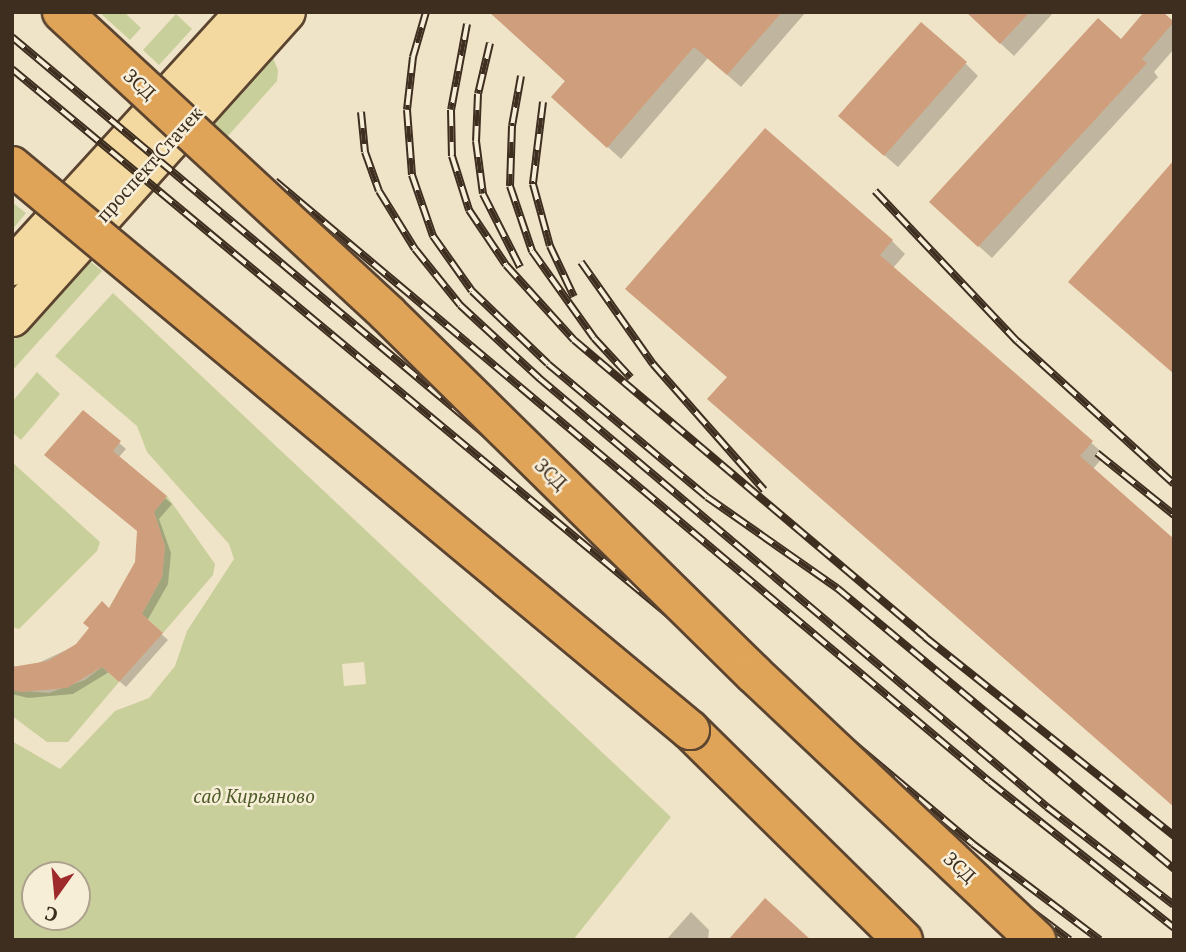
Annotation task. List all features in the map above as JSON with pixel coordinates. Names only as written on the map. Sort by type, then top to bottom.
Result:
[{"type":"highway","name":"ЗСД","points":[[62,12],[387,313],[754,674],[1036,940]]},
{"type":"highway","points":[[12,166],[690,730],[904,940]]},
{"type":"main road","name":"проспект Стачек","points":[[12,266],[244,12]]},
{"type":"main road","name":"проспект Стачек","points":[[12,317],[286,12]]},
{"type":"green space","points":[[99,12],[124,12],[141,28],[130,40]]},
{"type":"green space","points":[[176,14],[192,29],[159,65],[143,50]]},
{"type":"green space","points":[[273,58],[278,70],[277,81],[227,137],[212,124]]},
{"type":"green space","points":[[12,202],[26,213],[12,230]]},
{"type":"green space","points":[[86,258],[102,271],[12,371],[12,342]]},
{"type":"green space","name":"сад Кирьяново","points":[[113,293],[671,817],[573,940],[12,940],[12,741],[60,769],[115,711],[149,698],[175,666],[187,631],[234,559],[229,544],[147,452],[137,426],[55,356]],"holes":[[[364,662],[366,684],[344,686],[342,664]]]},
{"type":"green space","points":[[37,372],[60,394],[21,440],[12,432],[12,402]]},
{"type":"green space","points":[[12,462],[100,542],[97,551],[19,629],[12,627]]},
{"type":"green space","points":[[167,496],[215,564],[213,575],[163,633],[142,614],[162,577],[165,546],[154,512]]},
{"type":"green space","points":[[102,667],[119,682],[68,742],[47,742],[12,716],[12,690],[49,693],[85,680]]},
{"type":"building","points":[[489,12],[782,12],[727,75],[694,47],[607,148],[551,97],[565,81]]},
{"type":"building","points":[[966,12],[1030,12],[1000,44]]},
{"type":"building","points":[[1144,12],[1163,12],[1174,22],[1142,59],[1147,63],[978,247],[929,202],[1098,18],[1121,39]]},
{"type":"building","points":[[921,22],[967,62],[884,156],[838,116]]},
{"type":"building","points":[[765,128],[893,240],[880,255],[1093,441],[1080,456],[1174,539],[1174,807],[707,399],[727,377],[625,289]]},
{"type":"building","points":[[1174,160],[1174,374],[1068,282]]},
{"type":"building","points":[[83,410],[121,441],[113,451],[167,496],[154,512],[165,546],[162,577],[142,614],[163,633],[119,682],[102,667],[67,688],[20,692],[12,690],[12,667],[48,661],[76,644],[89,628],[83,623],[102,601],[109,608],[135,562],[137,531],[44,455]]},
{"type":"building","points":[[765,898],[811,940],[728,940]]},
{"type":"railway","points":[[426,12],[413,57],[407,110],[412,175],[433,236],[472,291],[548,364],[707,497],[837,588],[1174,869]]},
{"type":"railway","points":[[467,24],[451,110],[452,156],[469,210],[506,265],[574,340],[925,637],[1174,836]]},
{"type":"railway","points":[[12,37],[973,844],[1100,940]]},
{"type":"railway","points":[[490,43],[478,94],[476,141],[483,194],[520,267]]},
{"type":"railway","points":[[12,69],[965,861],[1070,940]]},
{"type":"railway","points":[[521,76],[512,126],[510,186],[532,251],[594,338],[631,378]]},
{"type":"railway","points":[[543,102],[533,184],[550,246],[574,297]]},
{"type":"railway","points":[[361,112],[365,152],[379,191],[415,249],[460,305],[539,378],[1047,807],[1174,905]]},
{"type":"railway","points":[[275,181],[990,782],[1174,928]]},
{"type":"railway","points":[[875,191],[1017,341],[1174,484]]},
{"type":"railway","points":[[581,262],[653,364],[764,490]]},
{"type":"railway","points":[[1097,453],[1174,515]]}]
